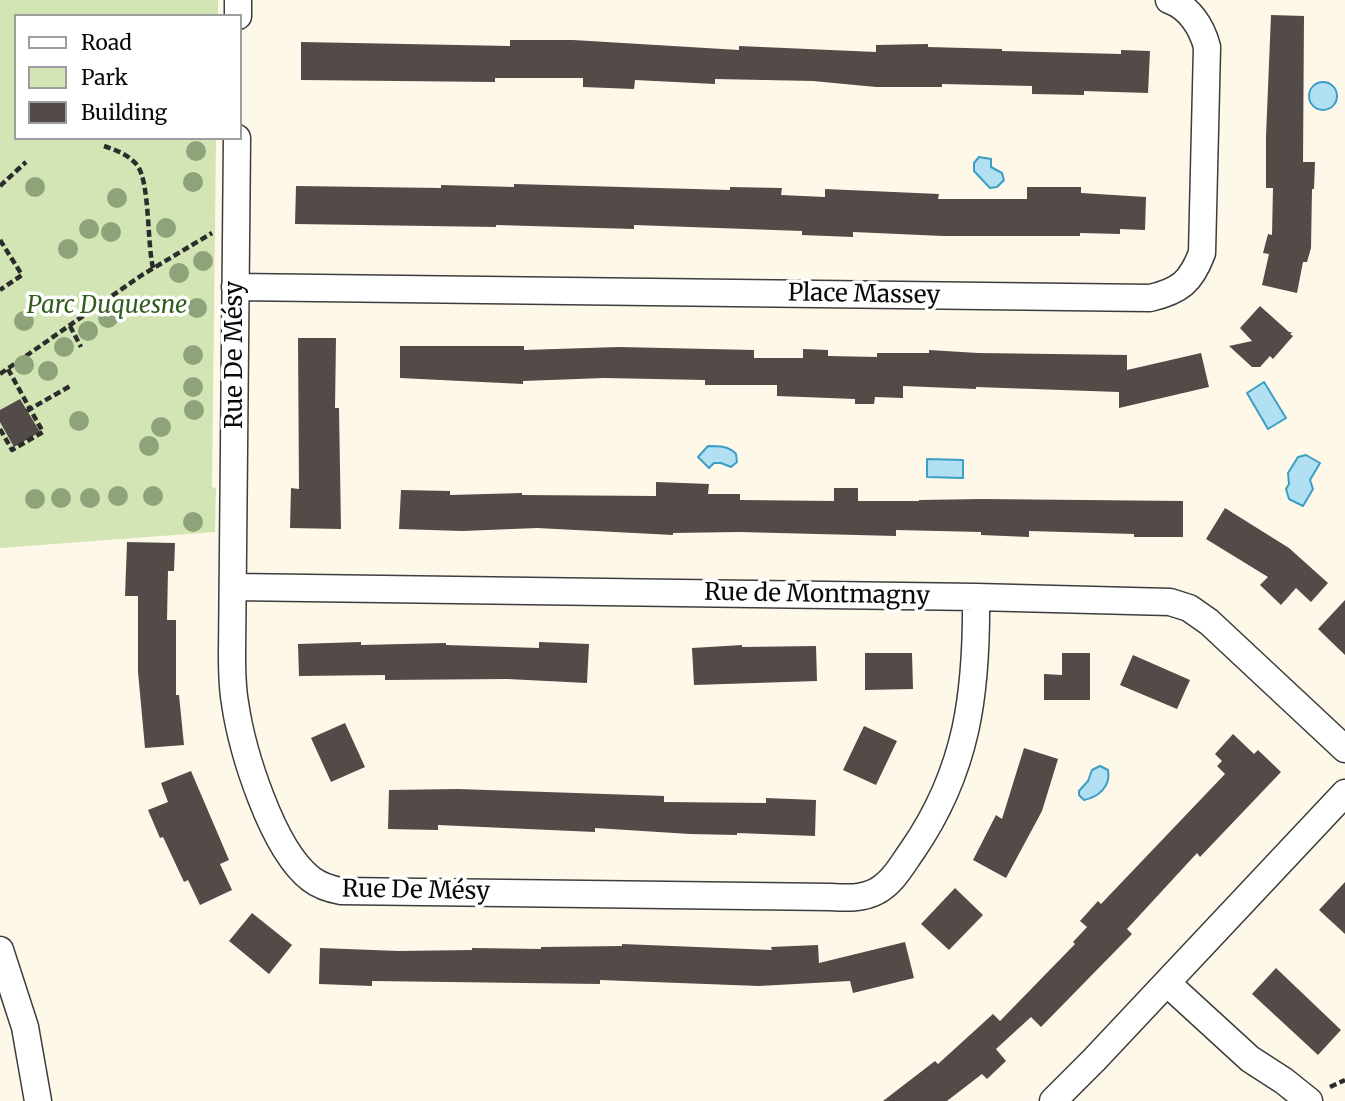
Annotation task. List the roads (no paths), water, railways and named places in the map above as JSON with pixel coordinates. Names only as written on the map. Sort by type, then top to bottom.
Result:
[{"type":"street","name":"Place Massey","points":[[235,287],[1150,298],[1165,295],[1185,283],[1202,253],[1207,47],[1205,37],[1194,19],[1185,9],[1169,0]]},
{"type":"street","name":"Rue De Mésy","points":[[237,140],[232,678],[238,721],[250,762],[279,838],[294,862],[321,886],[341,891],[840,898],[858,898],[875,892],[889,882],[923,834],[948,786],[964,742],[974,688],[976,597]]},
{"type":"street","name":"Rue de Montmagny","points":[[233,587],[1160,601],[1180,604],[1198,613],[1345,749]]},
{"type":"street","points":[[1053,1101],[1345,793]]},
{"type":"street","points":[[0,950],[25,1027],[38,1101]]},
{"type":"street","points":[[1167,983],[1250,1059],[1309,1101]]},
{"type":"street","points":[[1250,1059],[1280,1101]]},
{"type":"water","points":[[1323,82],[1333,86],[1337,96],[1333,106],[1323,110],[1313,106],[1309,96],[1313,86]]},
{"type":"water","points":[[979,157],[991,159],[991,167],[1002,173],[1004,180],[997,187],[990,188],[974,171],[974,163]]},
{"type":"water","points":[[1264,382],[1286,418],[1268,429],[1247,393]]},
{"type":"water","points":[[708,446],[730,449],[736,454],[737,462],[731,467],[714,463],[709,468],[698,457]]},
{"type":"water","points":[[1306,455],[1320,463],[1310,480],[1313,489],[1303,506],[1289,499],[1286,489],[1289,484],[1288,473],[1298,457]]},
{"type":"water","points":[[927,459],[963,460],[963,478],[927,477]]},
{"type":"water","points":[[1100,766],[1108,770],[1106,786],[1099,793],[1084,800],[1079,791],[1088,781],[1092,770]]},
{"type":"park label","name":"Parc Duquesne","points":[[107,306]]}]
